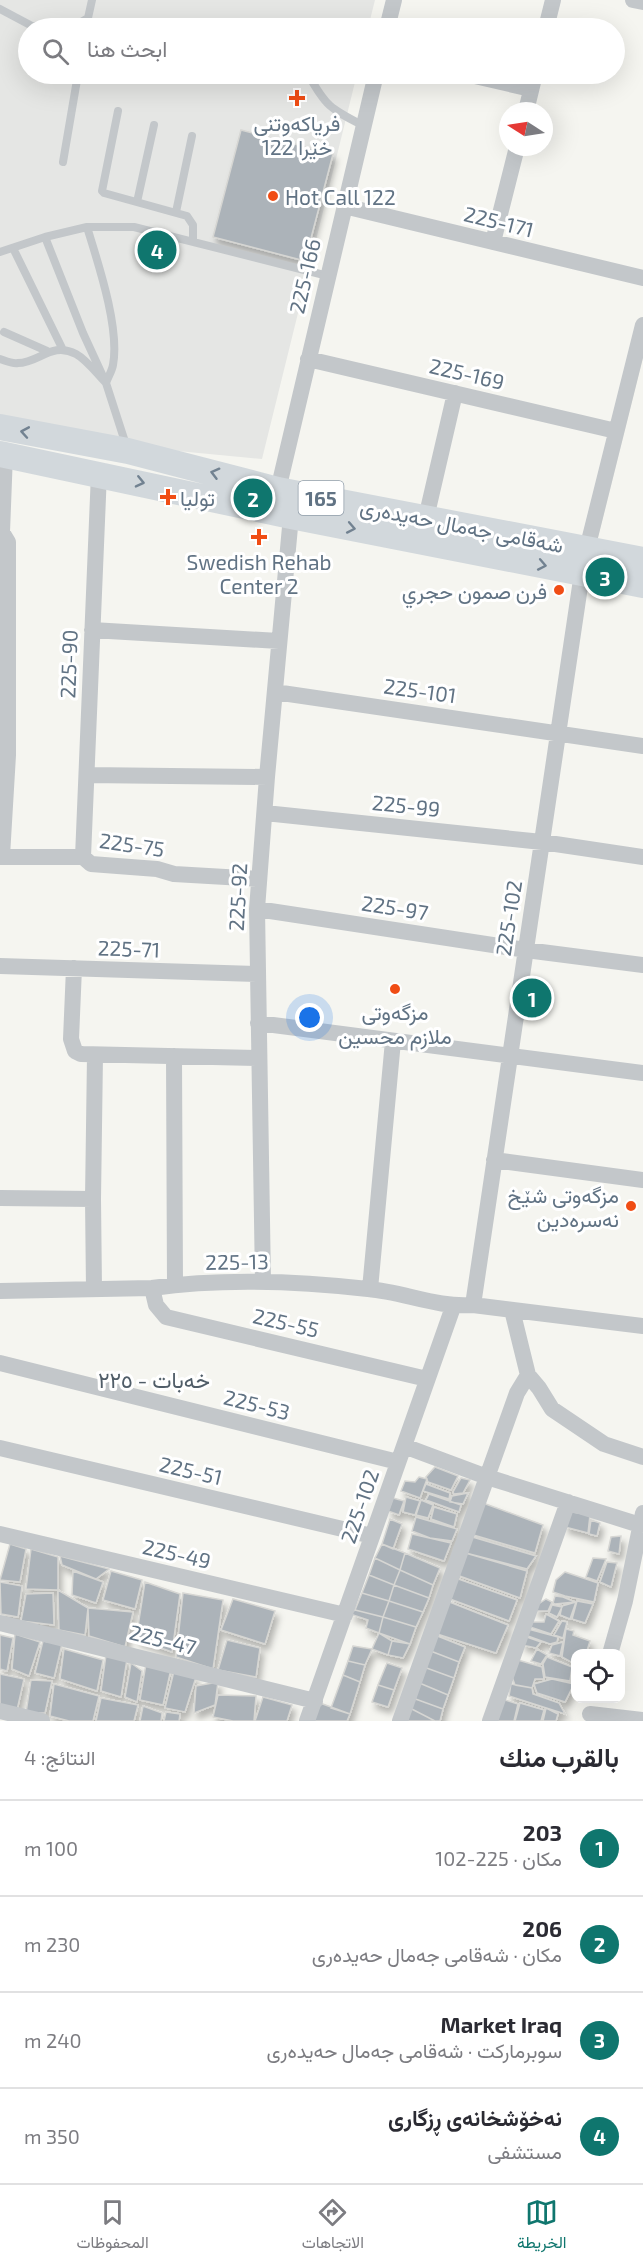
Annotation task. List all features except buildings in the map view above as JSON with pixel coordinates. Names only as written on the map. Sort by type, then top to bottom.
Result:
[{"type":"main road","name":"شەقامی جەمال حەیدەری","points":[[0,427],[128,451],[278,490],[426,518],[584,561],[643,585]]},
{"type":"main road","name":"شەقامی جەمال حەیدەری","points":[[2,454],[291,516],[584,561],[643,560]]},
{"type":"street","points":[[390,18],[394,0]]},
{"type":"street","points":[[548,18],[553,0]]},
{"type":"street","points":[[633,0],[643,2]]},
{"type":"street","name":"225-166","points":[[278,490],[374,84]]},
{"type":"street","points":[[528,102],[532,84]]},
{"type":"street","points":[[493,242],[515,156]]},
{"type":"street","name":"225-171","points":[[344,206],[643,278]]},
{"type":"street","name":"225-102","points":[[472,1305],[584,561],[643,325]]},
{"type":"street","name":"225-169","points":[[308,359],[616,431]]},
{"type":"street","points":[[426,518],[455,393]]},
{"type":"street","points":[[1,856],[4,755],[3,657],[8,542],[2,532],[2,454]]},
{"type":"street","name":"225-90","points":[[83,857],[99,473]]},
{"type":"street","name":"225-92","points":[[263,1282],[257,909],[291,516]]},
{"type":"street","points":[[92,630],[279,641]]},
{"type":"street","name":"225-101","points":[[275,692],[643,746]]},
{"type":"street","points":[[87,775],[267,777]]},
{"type":"street","name":"225-99","points":[[265,813],[542,842],[643,857]]},
{"type":"street","name":"225-75","points":[[1,856],[83,857],[91,864],[157,869],[174,874],[259,879]]},
{"type":"street","name":"225-97","points":[[257,909],[526,950],[643,965]]},
{"type":"street","name":"225-71","points":[[0,966],[257,974]]},
{"type":"street","points":[[74,969],[71,1039],[75,1051],[88,1054],[258,1058]]},
{"type":"street","points":[[258,1023],[643,1073]]},
{"type":"street","points":[[370,1289],[393,1041]]},
{"type":"street","points":[[88,1054],[94,1289]]},
{"type":"street","points":[[174,1056],[175,1285]]},
{"type":"street","points":[[494,1160],[643,1180]]},
{"type":"street","points":[[0,1198],[93,1199]]},
{"type":"street","name":"225-13","points":[[0,1291],[152,1288],[263,1282],[370,1289],[453,1307],[472,1305],[643,1326]]},
{"type":"street","name":"225-55","points":[[152,1288],[156,1305],[166,1317],[428,1379]]},
{"type":"street","name":"225-102","points":[[307,1721],[453,1307]]},
{"type":"street","points":[[512,1310],[528,1375],[552,1409],[604,1444],[643,1457]]},
{"type":"street","name":"225-53","points":[[0,1363],[401,1454],[487,1476],[568,1502],[642,1519]]},
{"type":"street","points":[[400,1721],[517,1393],[528,1375]]},
{"type":"street","name":"225-51","points":[[0,1448],[372,1536]]},
{"type":"street","points":[[490,1721],[568,1502]]},
{"type":"street","points":[[612,1649],[635,1588],[642,1519]]},
{"type":"street","name":"225-49","points":[[0,1534],[345,1615]]},
{"type":"street","name":"225-47","points":[[0,1623],[315,1701]]},
{"type":"street","points":[[0,1711],[42,1721]]},
{"type":"street","points":[[591,1711],[643,1720]]},
{"type":"lane","points":[[5,0],[0,8],[18,18]]},
{"type":"lane","points":[[88,18],[92,0]]},
{"type":"lane","points":[[63,162],[76,84]]},
{"type":"lane","points":[[314,84],[333,111],[364,126]]},
{"type":"lane","points":[[118,111],[102,191],[176,212],[192,220],[192,240]]},
{"type":"lane","points":[[137,202],[154,125]]},
{"type":"lane","points":[[176,212],[192,136]]},
{"type":"lane","points":[[0,252],[45,237],[87,227],[134,226],[328,276]]},
{"type":"lane","points":[[87,227],[104,285],[110,320],[113,365],[106,383]]},
{"type":"lane","points":[[45,237],[83,333],[106,383],[128,451]]},
{"type":"lane","points":[[13,248],[63,350]]},
{"type":"lane","points":[[4,332],[47,351]]},
{"type":"lane","points":[[0,359],[17,364],[47,351],[63,350],[76,354],[106,383]]},
{"type":"shaded area","points":[[0,0],[375,0],[370,18],[18,18],[18,84],[355,84],[262,459],[84,442],[0,427]]},
{"type":"place","name":"فریاکەوتنی خێرا 122","points":[[297,98]]},
{"type":"place","name":"Hot Call 122","points":[[273,196]]},
{"type":"place","name":"نەخۆشخانەی ڕزگاری","points":[[157,250]]},
{"type":"place","name":"تولیا","points":[[168,497]]},
{"type":"place","name":"206","points":[[253,498]]},
{"type":"place","name":"Swedish Rehab Center 2","points":[[259,537]]},
{"type":"place","name":"Market Iraq","points":[[605,577]]},
{"type":"place","name":"فرن صمون حجري","points":[[559,590]]},
{"type":"place","name":"مزگه‌وتی ملازم محسین","points":[[395,989]]},
{"type":"place","name":"203","points":[[532,998]]},
{"type":"place","name":"مزگه‌وتی شێخ نه‌سرەدین","points":[[631,1206]]},
{"type":"district","name":"خەبات - ٢٢٥","points":[[154,1379]]}]
